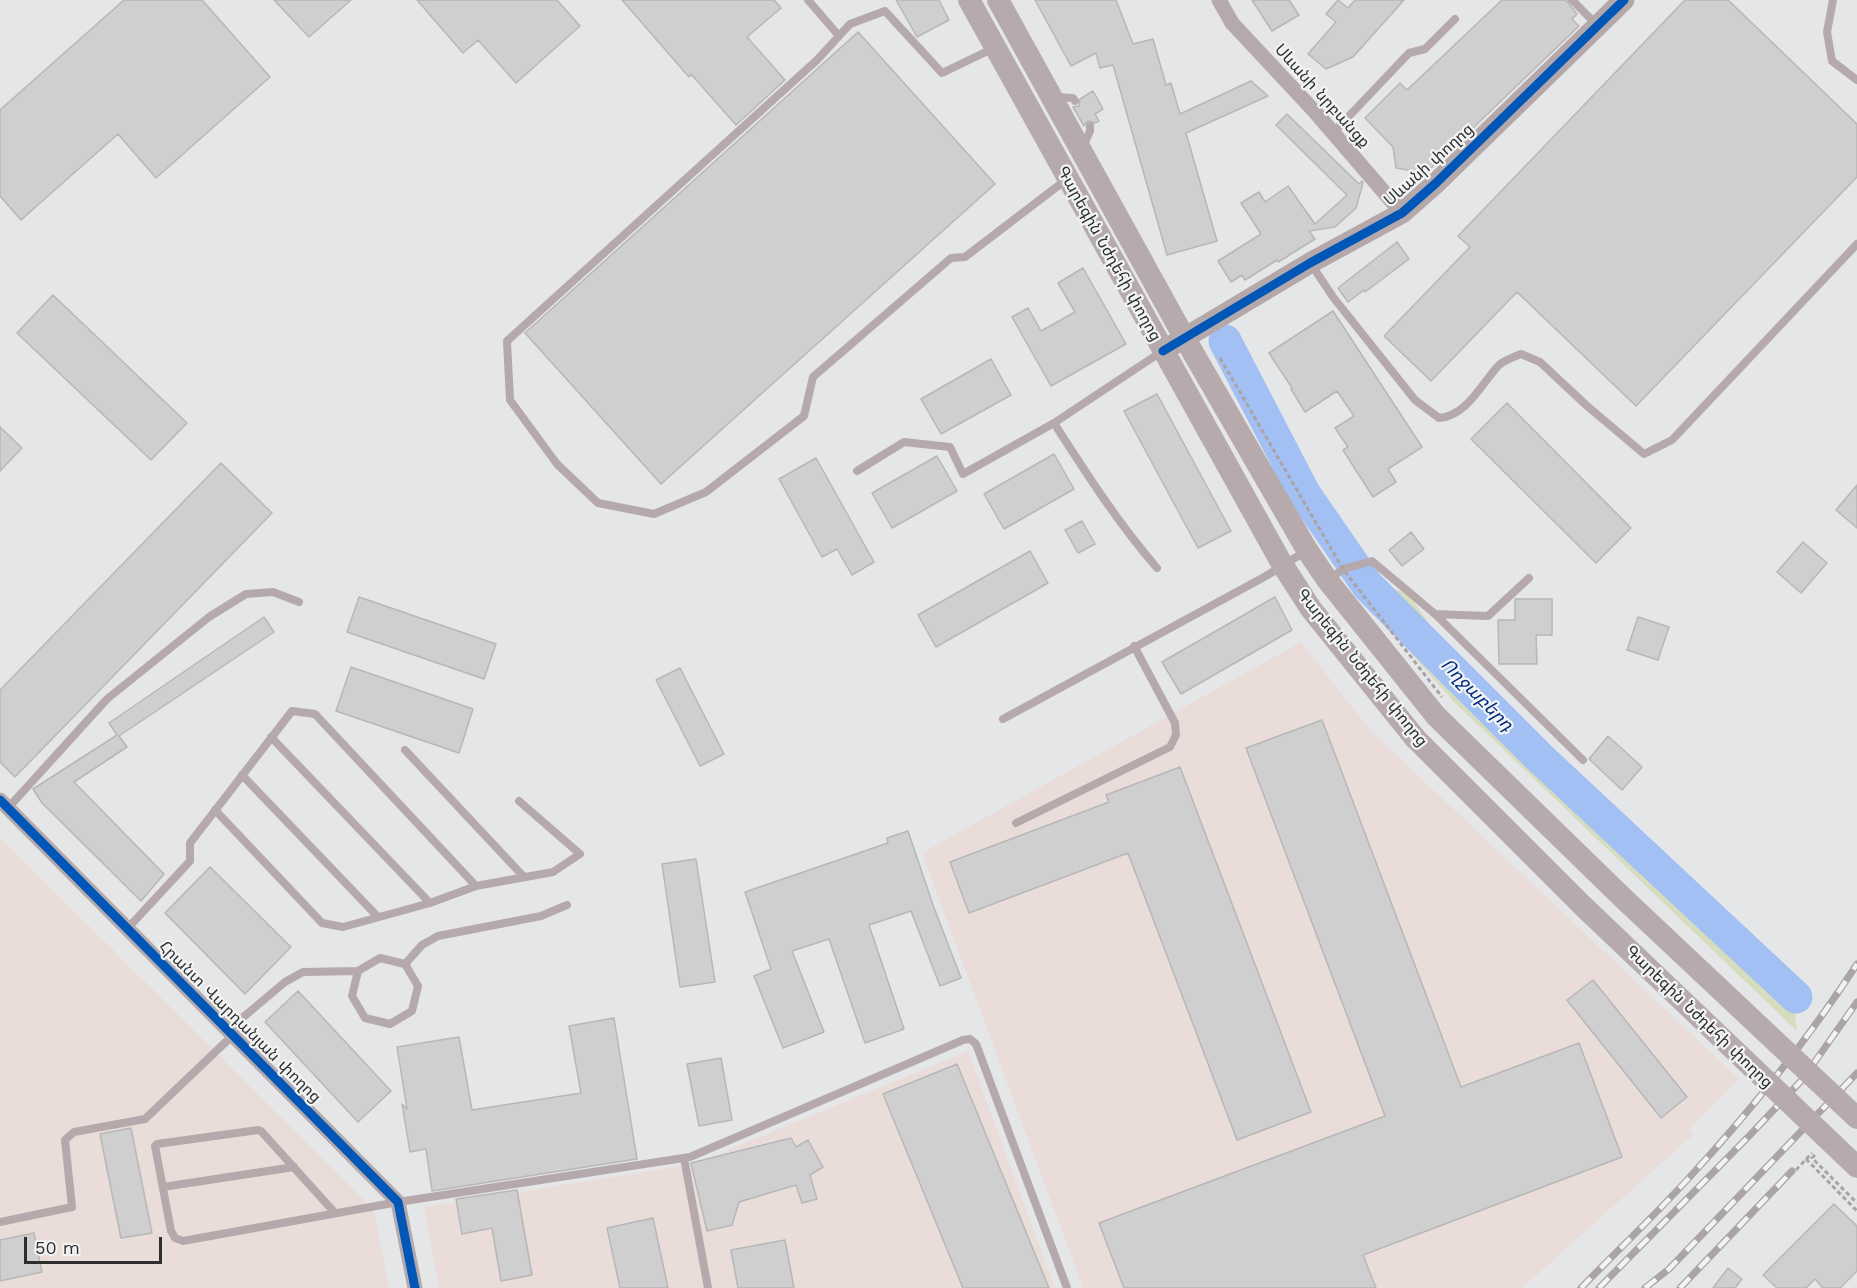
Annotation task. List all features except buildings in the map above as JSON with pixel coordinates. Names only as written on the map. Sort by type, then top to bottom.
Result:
[{"type":"main road","name":"Գարեգին Նժդեհի փողոց","points":[[969,0],[1282,564],[1311,609],[1415,738],[1584,907],[1857,1167]]},
{"type":"main road","name":"Գարեգին Նժդեհի փողոց","points":[[998,0],[1184,337],[1307,550],[1340,572],[1439,706],[1632,906],[1857,1118]]},
{"type":"street","name":"Սևանի նրբանցք","points":[[1220,0],[1232,23],[1333,133],[1402,213]]},
{"type":"street","name":"Սևանի փողոց","points":[[1163,351],[1310,263],[1402,213],[1436,183],[1624,0]]},
{"type":"street","name":"Հրանտ Վարդանյան փողոց","points":[[4,804],[229,1034],[398,1202]]},
{"type":"street","points":[[398,1202],[415,1288]]},
{"type":"lane","points":[[808,0],[839,36]]},
{"type":"lane","points":[[1572,0],[1598,26]]},
{"type":"lane","points":[[1833,0],[1827,33],[1832,61],[1857,80]]},
{"type":"lane","points":[[995,48],[942,73],[885,11],[850,24],[817,60],[507,341],[510,400],[557,464],[598,503],[654,514],[706,492],[804,416],[813,377],[951,258],[965,257],[1067,178]]},
{"type":"lane","points":[[1333,133],[1408,52],[1425,49],[1455,19]]},
{"type":"lane","points":[[1051,96],[1072,98],[1076,101]]},
{"type":"lane","points":[[1082,152],[1090,126]]},
{"type":"lane","points":[[1310,263],[1415,400],[1439,418],[1449,417],[1462,409],[1501,363],[1521,354],[1540,362],[1644,454],[1672,441],[1857,244]]},
{"type":"lane","name":"Սևանի փողոց","points":[[857,471],[904,442],[950,447],[963,474],[1054,423],[1163,351]]},
{"type":"lane","points":[[1054,423],[1101,496],[1157,568]]},
{"type":"lane","points":[[1003,719],[1266,576],[1307,550]]},
{"type":"lane","points":[[1340,572],[1372,561],[1435,614],[1583,760]]},
{"type":"lane","points":[[1435,614],[1488,616],[1529,578]]},
{"type":"lane","points":[[4,804],[107,699],[209,617],[246,594],[273,592],[299,602]]},
{"type":"lane","points":[[1016,823],[1170,747],[1176,735],[1175,723],[1134,646]]},
{"type":"lane","points":[[127,929],[190,861],[190,843],[292,711],[315,714],[476,886]]},
{"type":"lane","points":[[271,737],[430,903]]},
{"type":"lane","points":[[405,750],[524,877]]},
{"type":"lane","points":[[242,775],[378,917]]},
{"type":"lane","points":[[215,810],[322,923],[343,927],[430,903],[476,886],[553,872],[580,854],[519,801]]},
{"type":"lane","points":[[405,964],[422,945],[438,936],[541,916],[567,905]]},
{"type":"lane","points":[[0,1222],[72,1207],[65,1140],[74,1132],[145,1119],[229,1034],[285,982],[303,972],[358,971],[380,958],[405,964],[418,986],[412,1011],[390,1024],[365,1018],[352,996],[358,971]]},
{"type":"lane","points":[[335,1213],[261,1131],[157,1144],[155,1149],[171,1231],[176,1238],[183,1241],[398,1202],[690,1157],[963,1040],[970,1040],[976,1044],[1067,1288]]},
{"type":"lane","points":[[684,1158],[708,1288]]},
{"type":"lane","points":[[163,1187],[294,1167]]},
{"type":"path","points":[[1220,358],[1340,572],[1439,706]]},
{"type":"path","points":[[1812,1158],[1857,1203]]},
{"type":"path","points":[[1806,1159],[1857,1211]]},
{"type":"shaded area","points":[[1301,642],[1371,731],[1739,1079],[1689,1129],[1693,1135],[1522,1288],[1083,1288],[922,853]]},
{"type":"shaded area","points":[[0,837],[374,1210],[389,1288],[0,1288]]},
{"type":"shaded area","points":[[968,1051],[1055,1288],[439,1288],[424,1207],[694,1164]]},
{"type":"green space","points":[[1398,590],[1409,595],[1456,662],[1480,688],[1502,704],[1542,742],[1563,769],[1731,928],[1777,975],[1793,998],[1797,1031],[1456,704],[1415,658],[1371,598],[1383,592]]},
{"type":"waterway","name":"Ողջաբերդ","points":[[1225,341],[1304,493],[1368,586],[1539,757],[1796,997]]},
{"type":"railway","points":[[1581,1288],[1674,1194],[1733,1129],[1798,1049],[1857,964]]},
{"type":"railway","points":[[1599,1288],[1802,1080],[1857,1002]]},
{"type":"railway","points":[[1645,1288],[1669,1269],[1857,1073]]},
{"type":"railway","points":[[1680,1288],[1792,1171]]},
{"type":"cycle path","points":[[1163,351],[1310,263],[1402,213],[1435,184],[1624,0]]},
{"type":"cycle path","points":[[0,800],[398,1202],[415,1288]]}]
